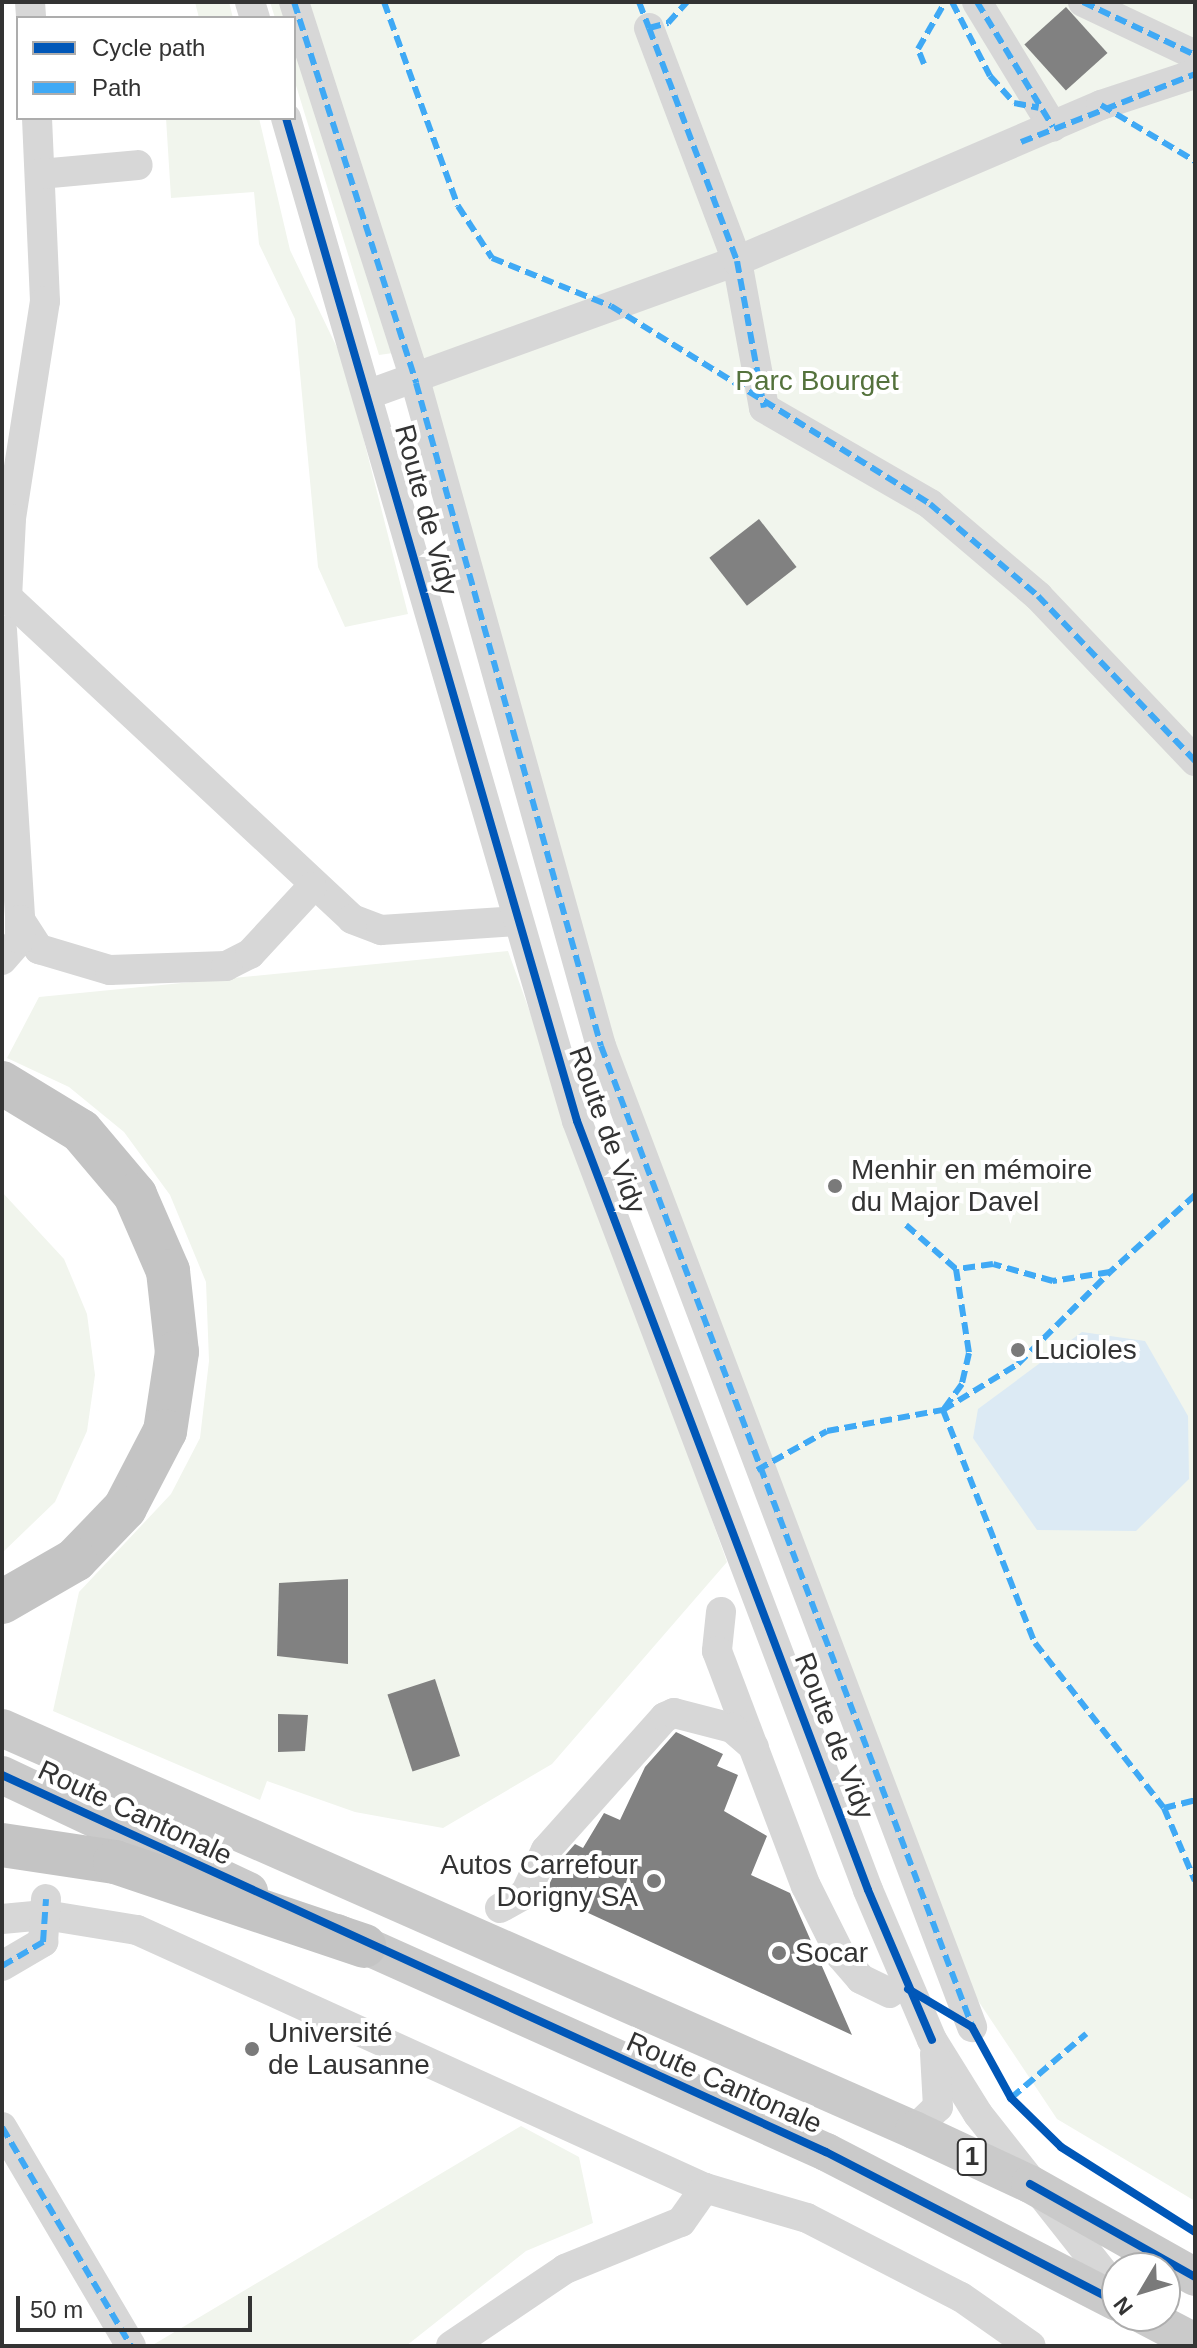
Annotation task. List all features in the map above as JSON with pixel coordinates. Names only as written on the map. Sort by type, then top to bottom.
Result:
[{"type":"highway","points":[[2,1083],[81,1131],[135,1195],[168,1271],[177,1352],[165,1431],[125,1508],[75,1560],[2,1602]]},
{"type":"highway","points":[[2,1845],[115,1862],[364,1946]]},
{"type":"main road","name":"Route Cantonale","points":[[2,1728],[914,2130],[1030,2184],[1195,2277]]},
{"type":"main road","name":"Route Cantonale","points":[[2,1775],[364,1946],[826,2152],[1101,2294]]},
{"type":"main road","points":[[1176,2332],[1195,2342]]},
{"type":"street","points":[[294,2],[416,383],[601,1046],[972,2027]]},
{"type":"street","points":[[977,2],[1053,127]]},
{"type":"street","points":[[1083,2],[1195,55]]},
{"type":"street","points":[[649,28],[737,261],[764,408],[930,504],[1038,596],[1195,761]]},
{"type":"street","points":[[372,393],[416,383],[737,261],[1053,127],[1195,74]]},
{"type":"street","points":[[2,596],[43,316],[37,120]]},
{"type":"street","name":"Route de Vidy","points":[[287,120],[372,393],[515,921],[577,1121],[868,1890],[932,2040],[942,2083],[938,2107],[914,2130]]},
{"type":"street","points":[[40,174],[138,165]]},
{"type":"street","points":[[3,583],[17,609],[312,887],[367,928],[515,921]]},
{"type":"street","points":[[2,630],[20,920],[20,939],[2,960]]},
{"type":"street","points":[[20,920],[39,949],[80,966],[226,966],[250,954],[312,887]]},
{"type":"street","points":[[721,1612],[717,1651],[835,1946],[861,1979],[890,1993]]},
{"type":"street","points":[[500,1908],[525,1894],[546,1850],[665,1717],[674,1713],[732,1728],[755,1749]]},
{"type":"street","points":[[2,1966],[43,1942],[45,1907]]},
{"type":"street","points":[[2,1919],[45,1907],[137,1930],[705,2188],[807,2218],[903,2264],[1031,2346]]},
{"type":"street","name":"Route de Vidy","points":[[932,2040],[1030,2184],[1101,2271]]},
{"type":"street","points":[[2,2127],[131,2346]]},
{"type":"street","points":[[451,2346],[565,2269],[681,2222],[705,2188]]},
{"type":"green space","points":[[195,2],[229,2],[232,16],[198,16]]},
{"type":"green space","name":"Parc Bourget","points":[[270,2],[1195,2],[1195,2201],[1057,2119],[953,1963],[625,1090],[414,350],[379,355],[296,85],[296,16],[274,16]]},
{"type":"green space","points":[[166,120],[259,120],[290,250],[344,362],[408,614],[345,627],[318,567],[295,319],[259,244],[254,192],[171,198]]},
{"type":"green space","points":[[508,951],[727,1562],[552,1764],[443,1828],[355,1812],[267,1781],[260,1800],[53,1711],[79,1592],[171,1494],[200,1438],[209,1361],[206,1282],[170,1195],[124,1132],[69,1087],[7,1058],[39,997]]},
{"type":"green space","points":[[2,1192],[64,1259],[87,1314],[95,1375],[87,1431],[55,1502],[2,1553]]},
{"type":"green space","points":[[521,2126],[579,2157],[593,2223],[526,2251],[406,2346],[151,2346]]},
{"type":"shaded area","points":[[1082,1332],[1145,1341],[1188,1416],[1189,1479],[1136,1531],[1037,1530],[973,1438],[978,1409]]},
{"type":"building","points":[[1066,7],[1107,53],[1066,91],[1024,44]]},
{"type":"building","points":[[759,519],[797,567],[747,606],[709,558]]},
{"type":"building","points":[[348,1579],[348,1664],[277,1656],[279,1583]]},
{"type":"building","points":[[435,1679],[460,1756],[412,1771],[387,1694]]},
{"type":"building","points":[[278,1714],[308,1715],[305,1751],[278,1752]]},
{"type":"building","name":"Autos Carrefour Dorigny SA","points":[[676,1732],[723,1754],[717,1766],[738,1775],[724,1811],[767,1836],[751,1875],[790,1893],[852,2035],[545,1893],[561,1860],[575,1844],[583,1848],[604,1813],[620,1820],[645,1767]]},
{"type":"marked path","points":[[294,2],[416,383],[601,1046],[972,2026]]},
{"type":"marked path","points":[[384,2],[458,206],[492,258],[611,306],[930,504],[1038,596],[1195,761]]},
{"type":"marked path","points":[[639,2],[649,28],[668,23],[687,2]]},
{"type":"marked path","points":[[924,64],[918,49],[945,2]]},
{"type":"marked path","points":[[952,2],[990,76],[1014,103],[1039,108]]},
{"type":"marked path","points":[[977,2],[1053,127]]},
{"type":"marked path","points":[[1083,2],[1195,55]]},
{"type":"marked path","points":[[649,28],[737,261],[764,408]]},
{"type":"marked path","points":[[1021,142],[1195,74]]},
{"type":"marked path","points":[[1101,105],[1195,161]]},
{"type":"marked path","points":[[1195,1195],[1110,1272],[1053,1281],[993,1264],[956,1269],[969,1353],[962,1384],[943,1410],[1035,1643],[1164,1808],[1195,1800]]},
{"type":"marked path","points":[[906,1225],[956,1269]]},
{"type":"marked path","points":[[757,1470],[827,1431],[943,1410],[1018,1364],[1110,1272]]},
{"type":"marked path","points":[[1164,1808],[1195,1881]]},
{"type":"marked path","points":[[2,1966],[43,1942],[46,1899]]},
{"type":"marked path","points":[[1011,2098],[1086,2034]]},
{"type":"marked path","points":[[2,2127],[131,2346]]},
{"type":"cycle path","points":[[287,120],[577,1121],[868,1890],[932,2040]]},
{"type":"cycle path","points":[[2,1775],[826,2152],[1101,2294]]},
{"type":"cycle path","points":[[908,1989],[972,2027],[1011,2098],[1061,2147],[1195,2232]]},
{"type":"cycle path","points":[[1030,2184],[1195,2277]]},
{"type":"place","name":"Menhir en mémoire du Major Davel","points":[[835,1186]]},
{"type":"place","name":"Lucioles","points":[[1018,1350]]},
{"type":"place","name":"Autos Carrefour Dorigny SA","points":[[654,1881]]},
{"type":"place","name":"Socar","points":[[779,1953]]},
{"type":"place","name":"Université de Lausanne","points":[[252,2049]]}]
